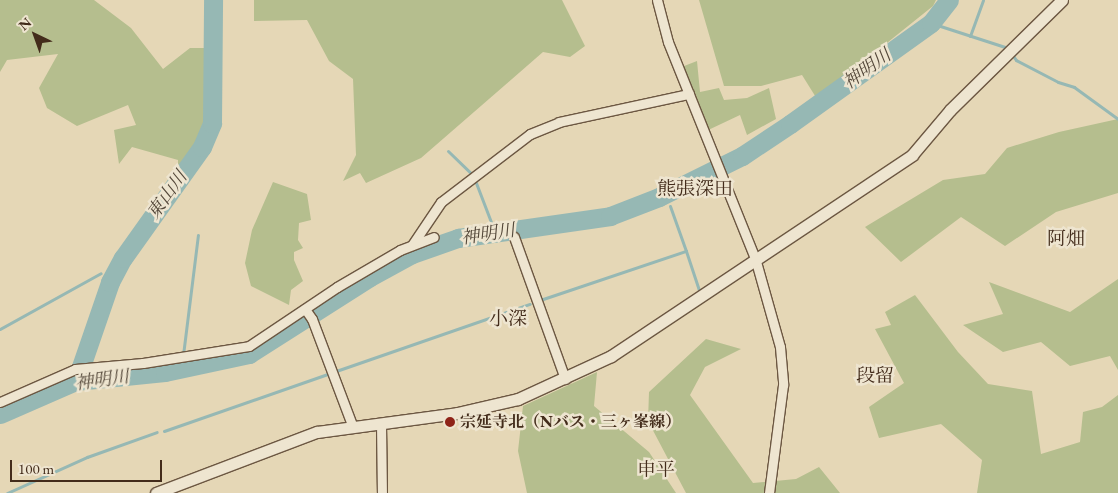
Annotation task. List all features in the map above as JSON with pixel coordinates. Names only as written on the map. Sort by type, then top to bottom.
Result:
[{"type":"street","points":[[657,0],[668,42],[755,258],[780,348],[782,376],[770,493]]},
{"type":"street","points":[[159,492],[283,443],[352,425],[380,424],[498,405],[565,379],[611,356],[755,258],[878,180],[912,155],[950,110],[1062,0]]},
{"type":"street","points":[[412,245],[441,202],[530,134],[559,122],[689,94]]},
{"type":"street","points":[[0,402],[75,369],[231,351],[249,346],[275,331],[337,287],[412,245],[434,237]]},
{"type":"street","points":[[514,237],[565,379]]},
{"type":"street","points":[[306,310],[312,319],[352,425]]},
{"type":"street","points":[[380,424],[382,493]]},
{"type":"green space","points":[[0,0],[94,0],[131,28],[163,69],[190,48],[207,48],[212,54],[208,125],[201,145],[178,173],[178,160],[132,147],[119,164],[114,130],[136,125],[128,105],[77,126],[47,108],[39,88],[58,54],[7,60],[0,72]]},
{"type":"green space","points":[[254,0],[562,0],[585,46],[570,57],[543,52],[421,158],[366,183],[360,173],[343,181],[356,155],[353,79],[329,61],[307,20],[254,21]]},
{"type":"green space","points":[[699,0],[936,0],[933,6],[817,99],[802,75],[761,86],[724,86]]},
{"type":"green space","points":[[697,61],[700,92],[719,88],[724,100],[747,98],[769,88],[776,119],[747,135],[740,115],[704,132],[679,68]]},
{"type":"green space","points":[[1118,119],[1118,193],[1056,212],[1005,246],[961,217],[901,262],[865,227],[943,180],[985,174],[1007,148],[1059,132]]},
{"type":"green space","points":[[273,182],[307,194],[311,220],[299,223],[298,240],[303,248],[294,252],[294,260],[303,281],[291,290],[289,305],[251,286],[245,263],[252,230]]},
{"type":"green space","points":[[1118,279],[1118,370],[1110,356],[1070,366],[1041,342],[1003,352],[963,325],[1003,314],[989,282],[1070,312]]},
{"type":"green space","points":[[915,295],[958,352],[988,384],[1032,391],[1041,454],[1080,442],[1083,412],[1102,407],[1118,395],[1118,493],[977,493],[982,460],[941,424],[879,438],[869,407],[904,383],[875,329],[891,325],[885,312]]},
{"type":"green space","points":[[706,339],[741,349],[705,367],[690,395],[753,483],[796,479],[819,467],[840,493],[686,493],[648,421],[649,392]]},
{"type":"green space","points":[[597,372],[594,406],[649,452],[676,493],[527,493],[518,451],[523,406]]},
{"type":"waterway","name":"東山川","points":[[76,381],[110,282],[123,258],[202,147],[212,123],[213,0]]},
{"type":"waterway","name":"神明川","points":[[0,414],[76,381],[165,372],[249,354],[370,277],[412,254],[458,238],[610,216],[659,197],[742,156],[790,124],[931,23],[949,0]]},
{"type":"waterway","points":[[970,36],[983,0]]},
{"type":"waterway","points":[[931,23],[1008,48]]},
{"type":"waterway","points":[[1011,53],[1016,60],[1058,82],[1074,87],[1118,119]]},
{"type":"waterway","points":[[448,151],[473,175],[491,222]]},
{"type":"waterway","points":[[670,206],[686,251]]},
{"type":"waterway","points":[[183,355],[198,235]]},
{"type":"waterway","points":[[540,300],[686,251],[699,290]]},
{"type":"waterway","points":[[0,329],[101,273]]},
{"type":"waterway","points":[[336,371],[530,304]]},
{"type":"waterway","points":[[164,431],[328,374]]},
{"type":"waterway","points":[[7,493],[87,457],[157,432]]},
{"type":"place","name":"宗延寺北（Nバス・三ヶ峯線）","points":[[450,422]]},
{"type":"district","name":"熊張深田","points":[[695,189]]},
{"type":"district","name":"阿畑","points":[[1066,239]]},
{"type":"district","name":"小深","points":[[508,319]]},
{"type":"district","name":"段留","points":[[875,376]]},
{"type":"district","name":"申平","points":[[656,470]]}]
